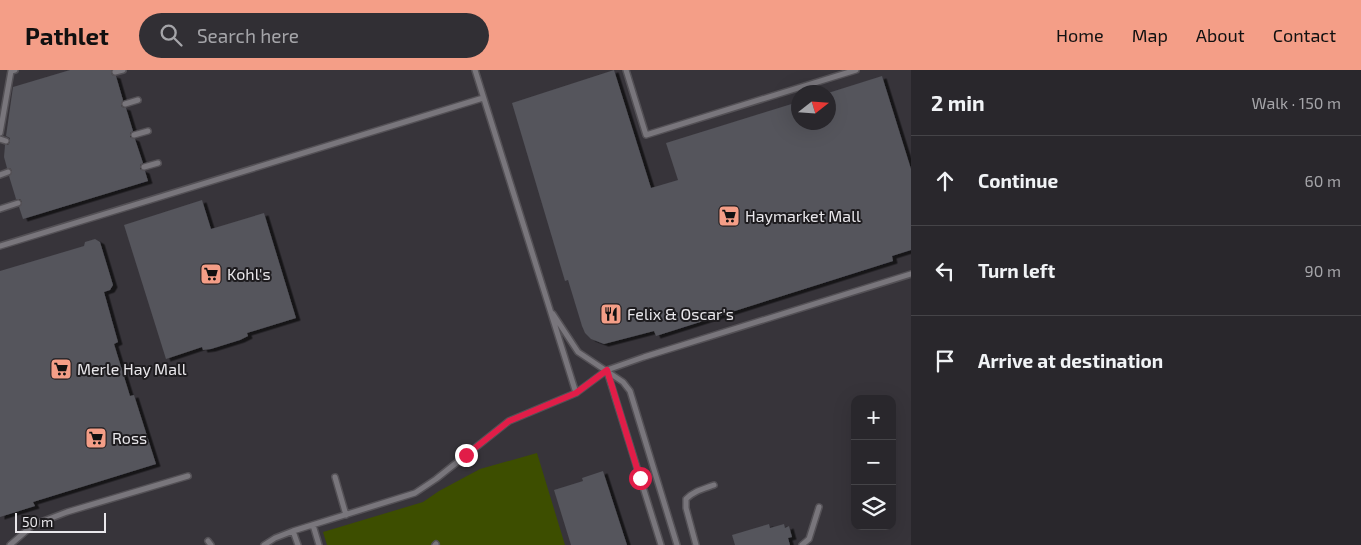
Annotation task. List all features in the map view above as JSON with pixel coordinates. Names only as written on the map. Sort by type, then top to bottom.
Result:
[{"type":"lane","points":[[0,134],[8,104],[11,71],[15,70]]},
{"type":"lane","points":[[115,72],[123,70]]},
{"type":"lane","points":[[475,70],[576,393]]},
{"type":"lane","points":[[626,70],[646,135],[856,70]]},
{"type":"lane","points":[[0,246],[484,98]]},
{"type":"lane","points":[[125,104],[138,100]]},
{"type":"lane","points":[[134,135],[148,131]]},
{"type":"lane","points":[[144,167],[158,163]]},
{"type":"lane","points":[[0,175],[8,172]]},
{"type":"lane","points":[[0,209],[18,203]]},
{"type":"lane","points":[[264,545],[275,538],[293,531],[415,493],[436,480],[509,421],[576,393],[607,370],[911,274]]},
{"type":"lane","points":[[549,306],[578,352],[607,370],[623,382],[630,391],[677,545]]},
{"type":"lane","points":[[607,370],[661,545]]},
{"type":"lane","points":[[11,545],[33,525],[58,515],[188,476]]},
{"type":"lane","points":[[335,477],[346,515]]},
{"type":"lane","points":[[696,545],[686,508],[686,499],[698,490],[714,486]]},
{"type":"lane","points":[[802,545],[808,540],[818,507]]},
{"type":"lane","points":[[313,525],[320,545]]},
{"type":"lane","points":[[293,531],[298,545]]},
{"type":"green space","points":[[537,453],[565,545],[327,545],[323,532],[423,502],[439,491],[480,469]]},
{"type":"building","points":[[70,70],[111,70],[112,75],[116,76],[123,100],[121,105],[126,108],[133,131],[130,133],[130,137],[135,139],[143,163],[140,165],[140,169],[145,171],[148,181],[23,219],[19,207],[22,202],[20,199],[16,199],[9,176],[12,171],[10,168],[7,168],[4,157],[5,145],[8,145],[10,142],[10,138],[6,136],[13,87]]},
{"type":"building","name":"Haymarket Mall","points":[[614,70],[651,188],[678,180],[666,143],[791,104],[791,130],[836,130],[836,90],[882,76],[911,169],[911,250],[892,256],[893,261],[656,336],[654,331],[604,344],[591,339],[585,333],[582,326],[568,280],[565,281],[512,103]]},
{"type":"building","name":"Kohl's","points":[[202,200],[211,229],[264,213],[296,318],[247,333],[248,336],[240,340],[211,349],[203,350],[202,347],[166,359],[124,225]]},
{"type":"building","name":"Merle Hay Mall","points":[[95,239],[100,242],[113,285],[110,290],[104,292],[118,342],[114,344],[130,396],[134,395],[156,464],[33,502],[35,506],[0,517],[0,271],[84,246],[85,242]]},
{"type":"building","points":[[603,471],[627,545],[571,545],[554,490],[583,481],[582,478]]},
{"type":"building","points":[[769,524],[770,528],[784,524],[785,528],[789,526],[792,537],[788,538],[790,545],[735,545],[732,535]]},
{"type":"place","name":"Haymarket Mall","points":[[729,216]]},
{"type":"place","name":"Kohl's","points":[[211,274]]},
{"type":"place","name":"Felix & Oscar's","points":[[611,314]]},
{"type":"place","name":"Merle Hay Mall","points":[[61,369]]},
{"type":"place","name":"Ross","points":[[96,438]]},
{"type":"route","points":[[466,455],[509,421],[576,393],[607,370],[640,478]]}]
